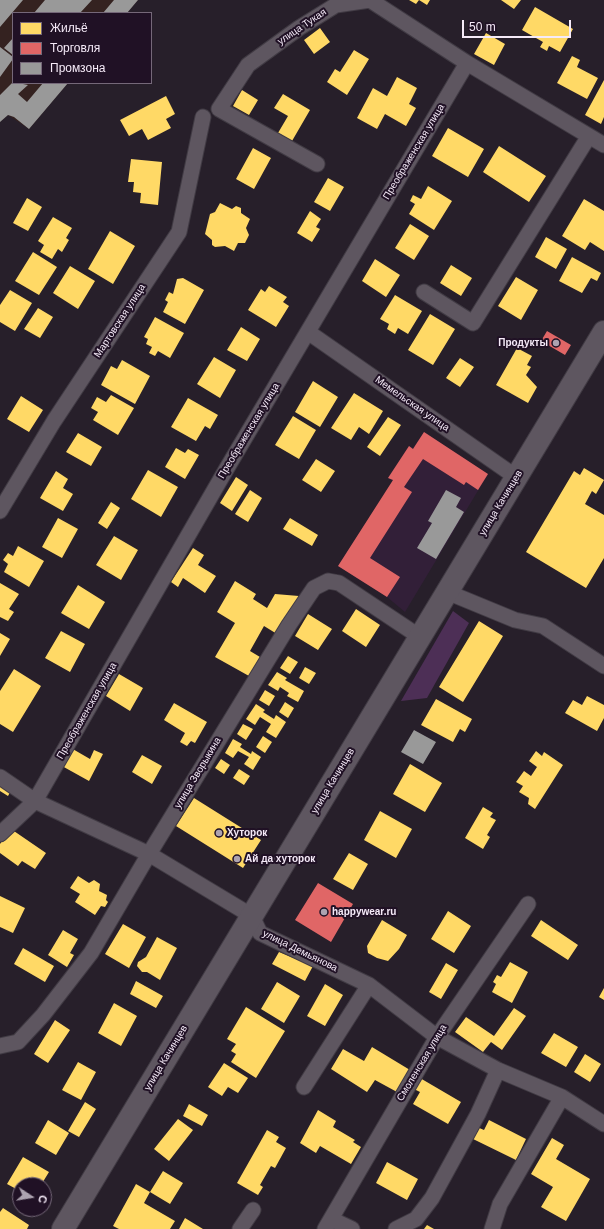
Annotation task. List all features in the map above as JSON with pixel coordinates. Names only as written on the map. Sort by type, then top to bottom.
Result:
[{"type":"main road","name":"улица Качинцев","points":[[63,1229],[604,332]]},
{"type":"street","name":"улица Тукая","points":[[317,164],[219,109],[248,65],[299,28],[336,5],[370,0],[466,63],[604,145]]},
{"type":"street","name":"Преображенская улица","points":[[0,834],[35,801],[226,468],[308,332],[466,63]]},
{"type":"street","name":"Мартовская улица","points":[[0,511],[54,421],[179,232],[203,116]]},
{"type":"street","points":[[424,292],[472,323],[589,136]]},
{"type":"street","name":"Мемельская улица","points":[[308,332],[516,477]]},
{"type":"street","name":"улица Зворыкина","points":[[0,1046],[18,1042],[43,1015],[91,953],[149,854],[289,624],[314,588],[328,581],[339,583],[420,637]]},
{"type":"street","points":[[447,592],[514,620],[543,626],[604,666]]},
{"type":"street","points":[[0,777],[35,801],[149,854],[252,916]]},
{"type":"street","name":"Смоленская улица","points":[[328,1224],[437,1036],[528,904]]},
{"type":"street","name":"улица Демьянова","points":[[252,916],[260,933],[368,985],[437,1036],[498,1070],[562,1097],[604,1124]]},
{"type":"street","points":[[304,1087],[368,985]]},
{"type":"street","points":[[396,1229],[416,1219],[432,1198],[478,1114],[498,1070]]},
{"type":"street","points":[[492,1229],[500,1204],[562,1097]]},
{"type":"street","points":[[240,1229],[253,1210]]},
{"type":"street","points":[[328,1224],[352,1229]]},
{"type":"shaded area","points":[[0,0],[138,0],[128,12],[12,12],[12,84],[67,84],[29,129],[8,115],[0,122]]},
{"type":"shaded area","points":[[424,432],[488,474],[405,612],[387,597],[338,566],[393,481],[388,478],[409,446],[413,448]]},
{"type":"shaded area","points":[[453,611],[469,623],[427,698],[401,701]]},
{"type":"building: Жильё","points":[[409,0],[419,0],[416,4]]},
{"type":"building: Жильё","points":[[419,0],[430,0],[427,5]]},
{"type":"building: Жильё","points":[[501,0],[521,0],[514,9]]},
{"type":"building: Жильё","points":[[535,7],[573,29],[560,52],[549,46],[547,51],[540,47],[543,42],[522,30]]},
{"type":"building: Жильё","points":[[320,28],[330,42],[314,54],[304,40]]},
{"type":"building: Жильё","points":[[486,33],[505,44],[494,65],[474,54]]},
{"type":"building: Жильё","points":[[354,50],[369,59],[347,95],[327,82],[335,69],[340,72]]},
{"type":"building: Жильё","points":[[572,56],[580,60],[577,67],[598,78],[587,99],[557,83]]},
{"type":"building: Жильё","points":[[397,77],[417,88],[409,104],[416,108],[406,126],[385,114],[377,129],[357,118],[373,88],[387,96]]},
{"type":"building: Жильё","points":[[604,80],[604,117],[601,124],[585,115]]},
{"type":"building: Жильё","points":[[242,90],[258,100],[249,115],[233,106]]},
{"type":"building: Жильё","points":[[283,94],[310,110],[292,141],[278,133],[288,116],[274,108]]},
{"type":"building: Жильё","points":[[166,96],[175,114],[166,119],[171,128],[148,140],[142,129],[129,136],[120,120]]},
{"type":"building: Жильё","points":[[448,128],[484,149],[468,177],[432,156]]},
{"type":"building: Жильё","points":[[499,146],[546,176],[529,202],[483,172]]},
{"type":"building: Жильё","points":[[253,148],[271,158],[254,189],[236,179]]},
{"type":"building: Жильё","points":[[131,159],[162,162],[158,205],[140,203],[141,193],[133,192],[134,182],[128,182]]},
{"type":"building: Жильё","points":[[328,178],[344,187],[330,211],[314,202]]},
{"type":"building: Жильё","points":[[428,186],[452,201],[434,230],[409,214],[415,204],[410,201],[413,195],[421,199]]},
{"type":"building: Жильё","points":[[27,198],[42,207],[28,231],[13,223]]},
{"type":"building: Жильё","points":[[584,199],[604,211],[604,251],[590,242],[585,250],[562,236]]},
{"type":"building: Жильё","points":[[220,203],[232,209],[236,206],[241,208],[241,213],[250,219],[246,228],[249,235],[245,243],[238,243],[234,251],[225,246],[215,247],[212,245],[212,240],[205,234],[210,214],[215,212]]},
{"type":"building: Жильё","points":[[310,211],[321,219],[316,227],[320,229],[312,242],[297,233]]},
{"type":"building: Жильё","points":[[53,217],[72,228],[66,238],[69,240],[62,252],[58,249],[52,259],[40,252],[44,245],[38,241]]},
{"type":"building: Жильё","points":[[410,224],[429,236],[414,260],[395,248]]},
{"type":"building: Жильё","points":[[110,231],[135,246],[113,284],[88,269]]},
{"type":"building: Жильё","points":[[546,237],[567,249],[556,269],[535,257]]},
{"type":"building: Жильё","points":[[33,252],[57,267],[39,295],[15,281]]},
{"type":"building: Жильё","points":[[572,257],[601,273],[597,281],[591,278],[582,293],[559,281]]},
{"type":"building: Жильё","points":[[375,259],[400,275],[386,297],[362,281]]},
{"type":"building: Жильё","points":[[451,265],[472,278],[461,296],[440,283]]},
{"type":"building: Жильё","points":[[70,266],[95,281],[78,309],[53,293]]},
{"type":"building: Жильё","points":[[516,277],[538,290],[521,320],[498,306]]},
{"type":"building: Жильё","points":[[183,278],[204,290],[185,324],[163,312],[168,302],[165,300],[169,292],[173,294],[177,279]]},
{"type":"building: Жильё","points":[[269,286],[287,297],[283,302],[289,306],[276,327],[248,310],[261,289],[265,292]]},
{"type":"building: Жильё","points":[[10,290],[32,303],[15,331],[0,322],[0,305]]},
{"type":"building: Жильё","points":[[395,295],[422,311],[408,334],[398,328],[395,334],[387,329],[389,324],[380,319]]},
{"type":"building: Жильё","points":[[38,308],[53,317],[40,338],[24,329]]},
{"type":"building: Жильё","points":[[430,314],[455,329],[433,365],[408,350]]},
{"type":"building: Жильё","points":[[155,317],[184,333],[170,358],[158,351],[155,356],[149,353],[152,347],[146,344],[148,339],[144,337]]},
{"type":"building: Жильё","points":[[241,327],[260,339],[247,361],[227,350]]},
{"type":"building: Жильё","points":[[517,348],[532,356],[527,365],[531,367],[526,375],[537,387],[528,403],[496,385]]},
{"type":"building: Жильё","points":[[214,357],[236,370],[220,398],[197,384]]},
{"type":"building: Жильё","points":[[460,358],[474,367],[460,387],[446,378]]},
{"type":"building: Жильё","points":[[122,360],[150,376],[135,404],[101,385],[111,366],[117,369]]},
{"type":"building: Жильё","points":[[313,381],[338,397],[320,427],[295,412]]},
{"type":"building: Жильё","points":[[354,393],[383,411],[369,434],[359,427],[351,440],[331,428]]},
{"type":"building: Жильё","points":[[111,395],[134,408],[118,435],[93,420],[98,412],[91,408],[97,397],[106,402]]},
{"type":"building: Жильё","points":[[21,396],[43,410],[29,432],[7,419]]},
{"type":"building: Жильё","points":[[188,398],[218,415],[210,429],[205,426],[196,441],[171,427]]},
{"type":"building: Жильё","points":[[293,416],[316,430],[299,459],[275,445]]},
{"type":"building: Жильё","points":[[388,417],[401,425],[380,456],[367,447]]},
{"type":"building: Жильё","points":[[78,433],[102,447],[91,466],[66,452]]},
{"type":"building: Жильё","points":[[176,448],[185,453],[188,449],[199,455],[185,479],[165,467]]},
{"type":"building: Жильё","points":[[316,459],[335,471],[321,492],[302,480]]},
{"type":"building: Жильё","points":[[584,468],[604,480],[596,494],[592,491],[585,504],[604,515],[604,558],[586,588],[526,552],[574,471],[580,475]]},
{"type":"building: Жильё","points":[[148,470],[178,487],[161,517],[131,499]]},
{"type":"building: Жильё","points":[[56,471],[68,479],[63,488],[73,494],[63,511],[40,498]]},
{"type":"building: Жильё","points":[[236,477],[248,485],[232,511],[220,503]]},
{"type":"building: Жильё","points":[[250,490],[262,498],[248,522],[235,514]]},
{"type":"building: Жильё","points":[[111,502],[120,508],[107,529],[98,523]]},
{"type":"building: Жильё","points":[[58,518],[78,529],[62,558],[42,547]]},
{"type":"building: Жильё","points":[[290,518],[318,535],[312,546],[283,529]]},
{"type":"building: Жильё","points":[[114,536],[138,550],[121,580],[96,565]]},
{"type":"building: Жильё","points":[[18,546],[44,561],[29,587],[4,572],[8,564],[3,560],[8,553],[13,556]]},
{"type":"building: Жильё","points":[[193,548],[204,555],[198,565],[216,576],[205,593],[183,578],[178,587],[171,582]]},
{"type":"building: Жильё","points":[[235,581],[256,594],[253,599],[267,608],[275,594],[299,596],[277,634],[264,626],[250,651],[260,657],[249,676],[215,657],[235,623],[217,612]]},
{"type":"building: Жильё","points":[[0,583],[19,594],[9,609],[14,612],[8,621],[0,617]]},
{"type":"building: Жильё","points":[[78,585],[105,602],[89,629],[61,613]]},
{"type":"building: Жильё","points":[[356,609],[380,625],[366,647],[342,631]]},
{"type":"building: Жильё","points":[[308,614],[332,629],[318,650],[295,636]]},
{"type":"building: Жильё","points":[[479,621],[503,636],[463,702],[439,687]]},
{"type":"building: Жильё","points":[[61,631],[85,644],[70,672],[45,658]]},
{"type":"building: Жильё","points":[[0,633],[10,639],[0,656]]},
{"type":"building: Жильё","points":[[288,656],[298,662],[290,674],[280,668]]},
{"type":"building: Жильё","points":[[305,667],[316,673],[309,684],[299,678]]},
{"type":"building: Жильё","points":[[14,669],[41,686],[13,732],[0,724],[0,691]]},
{"type":"building: Жильё","points":[[277,672],[287,678],[285,680],[304,691],[298,702],[287,696],[289,693],[280,687],[278,691],[268,685]]},
{"type":"building: Жильё","points":[[119,674],[143,688],[130,711],[106,696]]},
{"type":"building: Жильё","points":[[265,690],[275,696],[269,706],[259,700]]},
{"type":"building: Жильё","points":[[587,696],[604,705],[604,718],[597,731],[565,713],[573,700],[582,705]]},
{"type":"building: Жильё","points":[[436,699],[472,719],[465,732],[460,729],[453,742],[421,725]]},
{"type":"building: Жильё","points":[[285,702],[294,708],[288,718],[279,712]]},
{"type":"building: Жильё","points":[[174,703],[207,722],[195,743],[191,741],[187,746],[180,742],[185,733],[164,720]]},
{"type":"building: Жильё","points":[[256,704],[265,710],[263,712],[274,719],[276,715],[286,722],[276,738],[266,732],[271,724],[260,717],[255,725],[246,719]]},
{"type":"building: Жильё","points":[[243,724],[253,729],[246,740],[237,734]]},
{"type":"building: Жильё","points":[[263,736],[272,742],[265,753],[256,747]]},
{"type":"building: Жильё","points":[[233,739],[242,744],[240,747],[251,754],[252,751],[261,757],[253,770],[244,764],[249,757],[238,751],[233,758],[225,753]]},
{"type":"building: Жильё","points":[[71,748],[90,759],[94,750],[103,754],[89,781],[62,766]]},
{"type":"building: Жильё","points":[[536,751],[542,756],[544,752],[563,765],[535,809],[528,804],[529,798],[519,792],[523,786],[516,782],[524,771],[531,776],[537,767],[529,761]]},
{"type":"building: Жильё","points":[[142,755],[162,766],[152,784],[132,772]]},
{"type":"building: Жильё","points":[[221,759],[230,765],[224,774],[215,768]]},
{"type":"building: Жильё","points":[[410,764],[442,783],[425,812],[393,794]]},
{"type":"building: Жильё","points":[[239,769],[250,776],[244,785],[233,778]]},
{"type":"building: Жильё","points":[[0,774],[15,783],[8,796],[0,791]]},
{"type":"building: Жильё","name":"Хуторок","points":[[194,798],[261,840],[243,868],[176,826]]},
{"type":"building: Жильё","points":[[483,807],[493,813],[490,817],[496,820],[487,835],[490,837],[483,849],[465,838]]},
{"type":"building: Жильё","points":[[380,811],[412,829],[396,858],[364,840]]},
{"type":"building: Жильё","points":[[11,829],[46,853],[35,869],[22,861],[18,866],[0,853],[0,844]]},
{"type":"building: Жильё","points":[[349,853],[368,864],[353,890],[333,879]]},
{"type":"building: Жильё","points":[[78,876],[89,883],[94,880],[100,884],[99,891],[107,895],[106,900],[108,902],[105,907],[101,906],[95,915],[75,902],[80,894],[70,888]]},
{"type":"building: Жильё","points":[[0,896],[25,908],[13,933],[0,927]]},
{"type":"building: Жильё","points":[[448,911],[471,926],[454,953],[431,939]]},
{"type":"building: Жильё","points":[[382,920],[407,935],[399,949],[388,961],[377,958],[368,953],[367,946]]},
{"type":"building: Жильё","points":[[541,920],[578,945],[568,960],[531,936]]},
{"type":"building: Жильё","points":[[123,924],[146,937],[129,968],[105,954]]},
{"type":"building: Жильё","points":[[63,930],[78,939],[70,953],[74,955],[67,967],[48,955]]},
{"type":"building: Жильё","points":[[157,937],[177,948],[160,980],[147,972],[142,972],[137,966],[138,962],[146,957]]},
{"type":"building: Жильё","points":[[23,948],[54,966],[45,982],[14,964]]},
{"type":"building: Жильё","points":[[279,952],[313,966],[305,981],[272,964]]},
{"type":"building: Жильё","points":[[510,962],[528,972],[512,1003],[492,992],[496,984],[493,982],[497,975],[501,977]]},
{"type":"building: Жильё","points":[[446,963],[458,970],[441,999],[429,992]]},
{"type":"building: Жильё","points":[[136,981],[163,996],[156,1008],[130,994]]},
{"type":"building: Жильё","points":[[277,982],[300,996],[284,1023],[261,1009]]},
{"type":"building: Жильё","points":[[325,984],[343,995],[325,1026],[307,1016]]},
{"type":"building: Жильё","points":[[604,988],[604,1000],[599,997]]},
{"type":"building: Жильё","points":[[114,1003],[137,1016],[121,1046],[98,1033]]},
{"type":"building: Жильё","points":[[246,1007],[285,1031],[256,1078],[231,1062],[236,1054],[231,1051],[236,1044],[227,1039]]},
{"type":"building: Жильё","points":[[514,1008],[526,1016],[502,1050],[491,1042],[483,1052],[455,1032],[466,1017],[494,1036]]},
{"type":"building: Жильё","points":[[55,1020],[70,1030],[48,1063],[34,1054]]},
{"type":"building: Жильё","points":[[554,1033],[578,1047],[566,1067],[541,1053]]},
{"type":"building: Жильё","points":[[372,1047],[410,1070],[397,1092],[375,1080],[367,1092],[331,1069],[343,1049],[364,1061]]},
{"type":"building: Жильё","points":[[585,1054],[601,1064],[590,1082],[574,1072]]},
{"type":"building: Жильё","points":[[78,1062],[96,1072],[81,1100],[62,1090]]},
{"type":"building: Жильё","points":[[224,1063],[248,1078],[238,1093],[228,1087],[222,1096],[208,1087]]},
{"type":"building: Жильё","points":[[420,1078],[461,1102],[448,1124],[413,1104],[420,1092],[414,1089]]},
{"type":"building: Жильё","points":[[85,1102],[96,1109],[79,1137],[68,1131]]},
{"type":"building: Жильё","points":[[189,1104],[208,1115],[202,1126],[183,1116]]},
{"type":"building: Жильё","points":[[318,1110],[336,1121],[333,1127],[355,1140],[353,1142],[361,1147],[351,1164],[320,1146],[316,1153],[300,1143]]},
{"type":"building: Жильё","points":[[178,1119],[193,1130],[169,1161],[154,1149]]},
{"type":"building: Жильё","points":[[48,1120],[69,1133],[56,1155],[35,1143]]},
{"type":"building: Жильё","points":[[489,1120],[526,1139],[516,1160],[471,1138],[477,1127],[484,1130]]},
{"type":"building: Жильё","points":[[267,1130],[279,1137],[276,1142],[286,1148],[275,1168],[271,1166],[260,1185],[263,1187],[258,1195],[237,1183]]},
{"type":"building: Жильё","points":[[552,1138],[564,1145],[556,1159],[590,1179],[566,1221],[541,1207],[553,1187],[531,1174]]},
{"type":"building: Жильё","points":[[23,1157],[49,1172],[46,1177],[12,1177],[12,1187],[7,1184]]},
{"type":"building: Жильё","points":[[387,1162],[418,1179],[407,1200],[376,1183]]},
{"type":"building: Жильё","points":[[163,1171],[183,1183],[170,1204],[150,1192]]},
{"type":"building: Жильё","points":[[136,1184],[150,1192],[144,1203],[175,1221],[170,1229],[119,1229],[113,1226]]},
{"type":"building: Жильё","points":[[3,1208],[12,1214],[12,1217],[17,1217],[29,1225],[27,1229],[0,1229],[0,1212]]},
{"type":"building: Жильё","points":[[185,1218],[203,1229],[179,1229]]},
{"type":"building: Жильё","points":[[427,1225],[434,1229],[424,1229]]},
{"type":"building: Торговля","name":"Продукты","points":[[547,331],[571,345],[565,355],[541,341]]},
{"type":"building: Торговля","points":[[424,432],[488,474],[478,490],[466,482],[464,485],[423,459],[404,487],[412,492],[370,558],[400,577],[387,597],[338,566],[393,480],[388,478],[409,446],[413,449]]},
{"type":"building: Торговля","name":"happywear.ru","points":[[318,883],[353,904],[331,942],[295,920]]},
{"type":"building: Промзона","points":[[0,0],[23,0],[12,12],[0,27]]},
{"type":"building: Промзона","points":[[45,0],[92,0],[81,12],[35,12]]},
{"type":"building: Промзона","points":[[114,0],[138,0],[128,12],[104,12]]},
{"type":"building: Промзона","points":[[12,39],[12,54],[4,48]]},
{"type":"building: Промзона","points":[[0,47],[12,56],[12,60],[0,77]]},
{"type":"building: Промзона","points":[[12,83],[28,85],[18,94],[27,102],[42,84],[67,84],[29,129],[14,117],[8,115],[0,122],[0,95]]},
{"type":"building: Промзона","points":[[446,490],[461,498],[456,507],[464,512],[436,559],[417,548],[432,523],[428,521]]},
{"type":"building: Промзона","points":[[414,730],[436,742],[423,764],[401,752]]},
{"type":"place","name":"Продукты","points":[[556,343]]},
{"type":"place","name":"Хуторок","points":[[219,833]]},
{"type":"place","name":"Ай да хуторок","points":[[237,859]]},
{"type":"place","name":"happywear.ru","points":[[324,912]]}]
